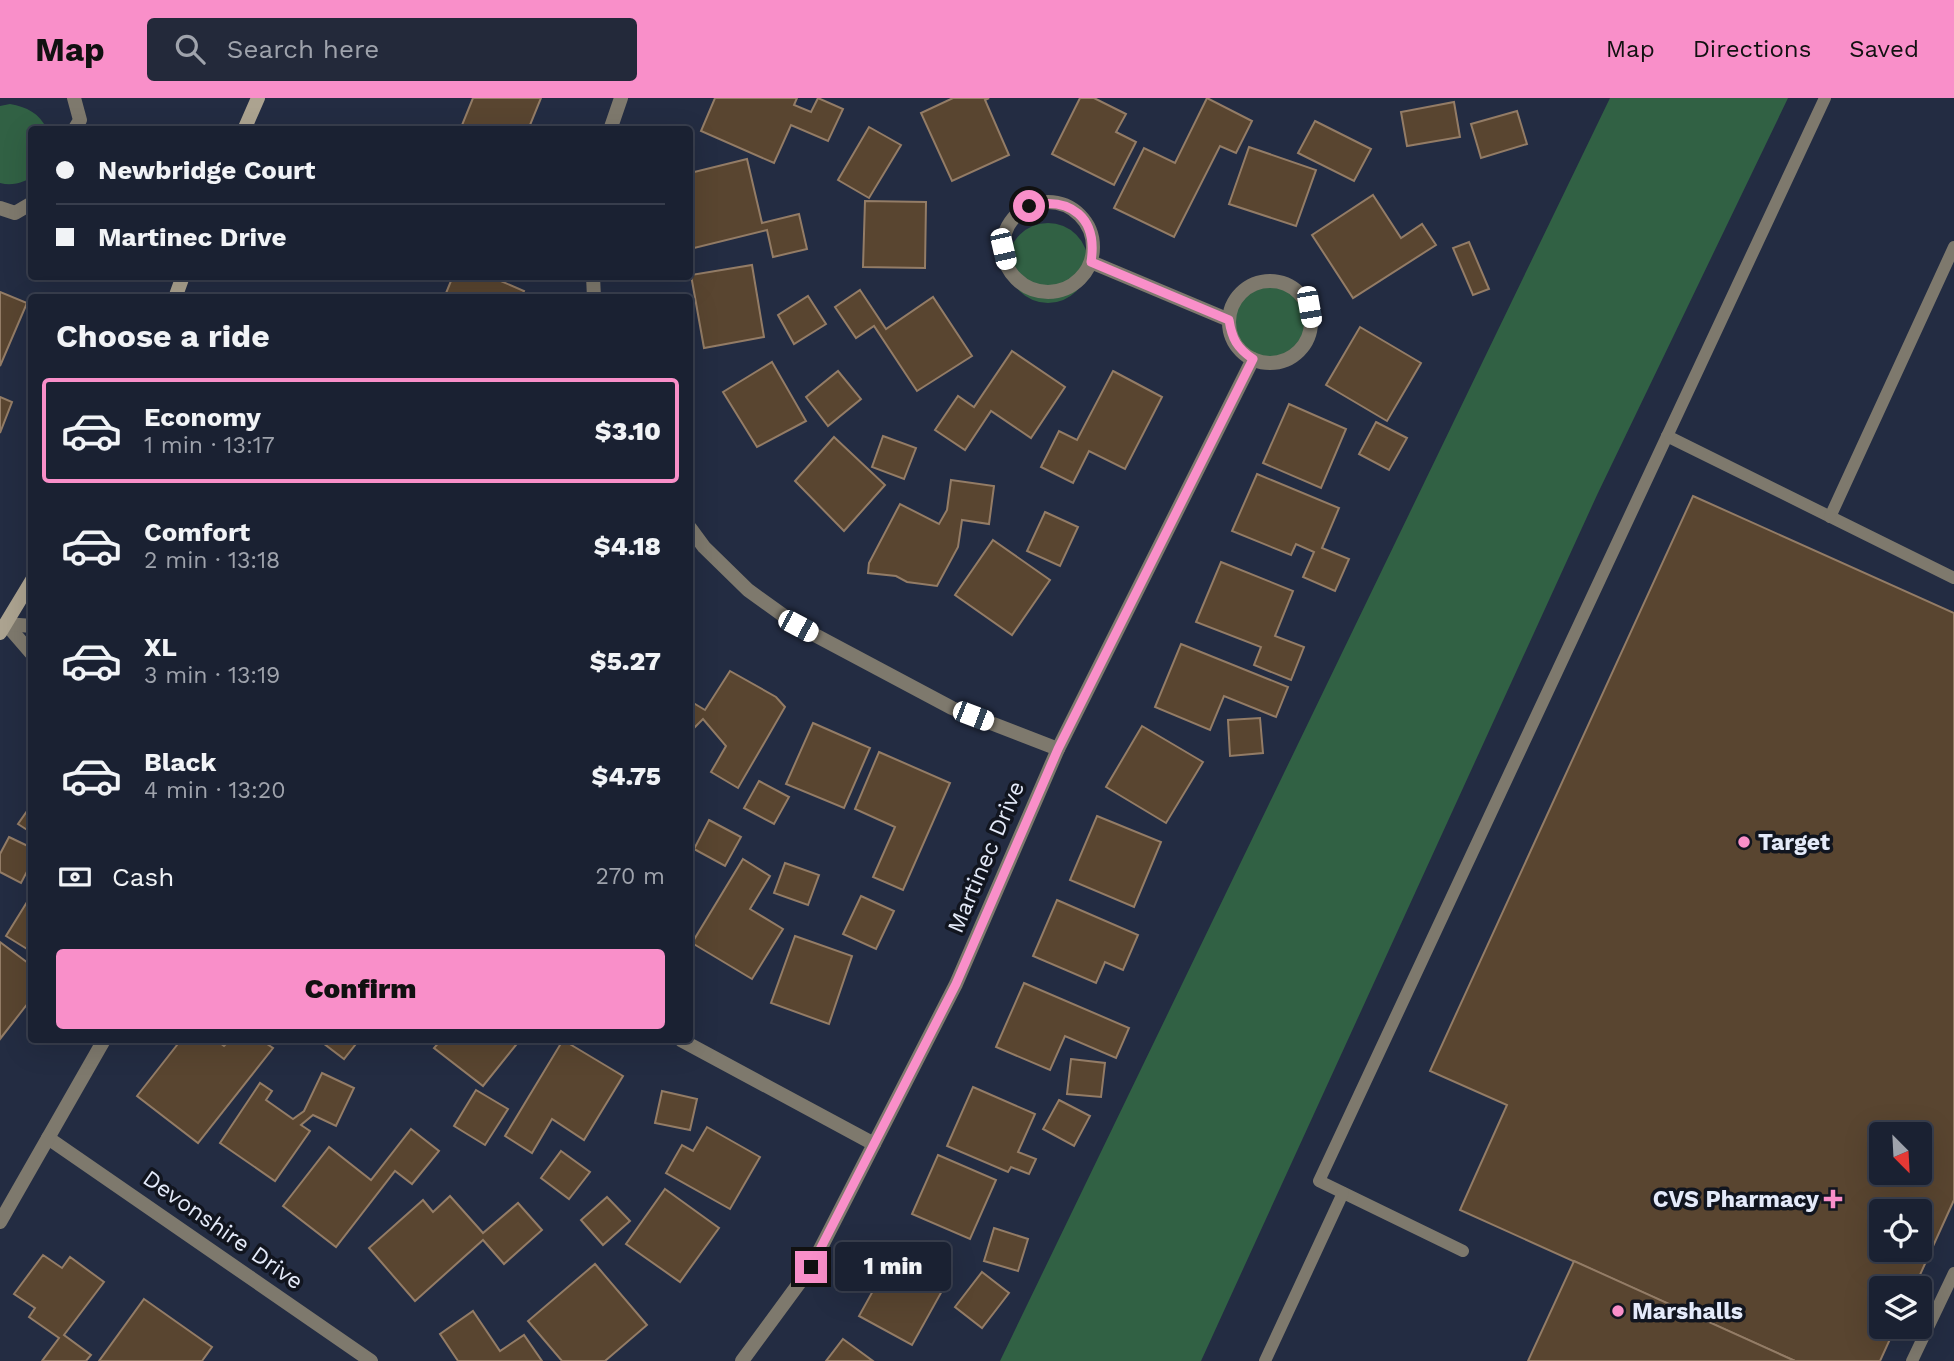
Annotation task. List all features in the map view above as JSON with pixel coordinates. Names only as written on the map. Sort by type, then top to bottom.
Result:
[{"type":"street","points":[[74,98],[80,120],[77,126]]},
{"type":"street","points":[[246,126],[258,98]]},
{"type":"street","points":[[611,126],[621,98]]},
{"type":"street","points":[[1046,202],[1063,204],[1078,213],[1089,227],[1094,244],[1091,262],[1082,277],[1068,287],[1051,292],[1033,290],[1018,281],[1007,267],[1003,249],[1006,232],[1015,217],[1029,206],[1046,202]]},
{"type":"street","points":[[0,208],[15,213],[28,205]]},
{"type":"street","points":[[1091,262],[1229,320]]},
{"type":"street","points":[[1272,281],[1288,285],[1301,294],[1309,307],[1312,324],[1308,339],[1298,352],[1284,360],[1269,363],[1253,359],[1240,350],[1232,336],[1229,320],[1233,304],[1243,292],[1256,283],[1272,281]]},
{"type":"street","name":"Martinec Drive","points":[[742,1361],[811,1267],[956,984],[1058,749],[1253,359]]},
{"type":"street","points":[[693,532],[704,547],[748,590],[798,626],[952,708],[1058,749]]},
{"type":"street","points":[[3,628],[28,587]]},
{"type":"street","points":[[3,628],[28,626]]},
{"type":"street","points":[[3,628],[28,650]]},
{"type":"street","points":[[0,1222],[102,1043]]},
{"type":"street","points":[[687,1043],[874,1144]]},
{"type":"street","name":"Devonshire Drive","points":[[48,1138],[371,1361]]},
{"type":"lane","points":[[1463,1251],[1319,1181],[1825,98]]},
{"type":"lane","points":[[1830,517],[1954,247]]},
{"type":"lane","points":[[1667,436],[1954,578]]},
{"type":"lane","points":[[1265,1361],[1343,1193]]},
{"type":"lane","points":[[1912,1361],[1954,1273]]},
{"type":"green space","points":[[1610,98],[1788,98],[1597,495],[1201,1361],[1000,1361]]},
{"type":"green space","points":[[10,104],[22,107],[32,112],[45,126],[28,126],[28,179],[20,183],[0,183],[0,106]]},
{"type":"green space","points":[[1048,223],[1063,226],[1076,235],[1085,248],[1088,263],[1085,278],[1076,291],[1063,300],[1048,303],[1033,300],[1020,291],[1011,278],[1008,263],[1011,248],[1020,235],[1033,226]]},
{"type":"green space","points":[[1268,284],[1283,287],[1296,296],[1305,309],[1308,324],[1305,339],[1296,352],[1283,361],[1268,364],[1253,361],[1240,352],[1231,339],[1228,324],[1231,309],[1240,296],[1253,287]]},
{"type":"building","points":[[473,98],[541,98],[530,126],[462,126]]},
{"type":"building","points":[[715,98],[797,98],[794,105],[811,112],[818,98],[843,109],[828,141],[791,125],[774,163],[701,131]]},
{"type":"building","points":[[953,98],[989,98],[985,100],[1009,155],[952,181],[921,113]]},
{"type":"building","points":[[1080,98],[1094,98],[1126,114],[1116,132],[1136,142],[1114,185],[1052,154]]},
{"type":"building","points":[[1207,98],[1252,121],[1236,153],[1220,146],[1174,237],[1114,208],[1144,148],[1175,163]]},
{"type":"building","points":[[1454,102],[1460,137],[1407,146],[1401,112]]},
{"type":"building","points":[[1517,111],[1527,144],[1481,158],[1471,124]]},
{"type":"building","points":[[1315,121],[1371,149],[1354,181],[1298,153]]},
{"type":"building","points":[[869,127],[901,145],[869,198],[838,180]]},
{"type":"building","points":[[1249,147],[1316,170],[1296,226],[1229,204]]},
{"type":"building","points":[[747,159],[762,223],[799,214],[807,249],[773,257],[767,230],[693,248],[693,172]]},
{"type":"building","points":[[1373,195],[1401,238],[1422,224],[1436,245],[1353,298],[1312,235]]},
{"type":"building","points":[[865,201],[926,202],[925,268],[863,267]]},
{"type":"building","points":[[1469,242],[1489,289],[1473,295],[1453,248]]},
{"type":"building","points":[[752,265],[764,337],[704,348],[693,275]]},
{"type":"building","points":[[451,280],[498,280],[524,291],[523,294],[446,294]]},
{"type":"building","points":[[860,290],[886,329],[933,297],[972,356],[917,391],[874,326],[856,338],[835,307]]},
{"type":"building","points":[[0,292],[27,303],[0,366]]},
{"type":"building","points":[[808,296],[826,324],[794,344],[778,315]]},
{"type":"building","points":[[1360,327],[1421,363],[1387,421],[1326,385]]},
{"type":"building","points":[[1012,351],[1065,387],[1031,438],[991,411],[965,450],[935,430],[958,396],[974,407]]},
{"type":"building","points":[[772,362],[806,421],[757,447],[723,392]]},
{"type":"building","points":[[838,371],[861,399],[828,426],[806,397]]},
{"type":"building","points":[[1113,371],[1162,397],[1125,469],[1089,451],[1073,483],[1041,467],[1059,431],[1077,440]]},
{"type":"building","points":[[0,397],[12,402],[0,433]]},
{"type":"building","points":[[1289,404],[1346,429],[1321,488],[1263,463]]},
{"type":"building","points":[[1376,422],[1407,438],[1389,470],[1359,454]]},
{"type":"building","points":[[883,436],[916,448],[904,479],[872,467]]},
{"type":"building","points":[[834,437],[885,485],[844,531],[795,481]]},
{"type":"building","points":[[1257,474],[1339,508],[1322,548],[1349,559],[1335,591],[1303,577],[1314,552],[1296,544],[1291,555],[1232,531]]},
{"type":"building","points":[[951,480],[994,486],[989,524],[962,520],[958,547],[937,586],[907,582],[896,576],[868,573],[869,563],[900,504],[939,524],[947,510]]},
{"type":"building","name":"Target","points":[[1693,496],[1954,613],[1954,1200],[1932,1248],[1932,1199],[1869,1199],[1869,1262],[1926,1262],[1919,1276],[1869,1276],[1869,1339],[1890,1339],[1880,1361],[1795,1361],[1460,1210],[1507,1105],[1430,1071]]},
{"type":"building","points":[[1045,512],[1078,527],[1060,566],[1027,551]]},
{"type":"building","points":[[993,540],[1050,580],[1012,635],[955,595]]},
{"type":"building","points":[[1221,562],[1293,591],[1275,636],[1304,647],[1291,680],[1254,665],[1261,647],[1196,622]]},
{"type":"building","points":[[1181,644],[1288,687],[1276,717],[1224,696],[1210,730],[1155,707]]},
{"type":"building","points":[[730,671],[776,697],[785,707],[738,788],[711,772],[726,746],[703,719],[693,729],[693,703],[705,710]]},
{"type":"building","points":[[1260,718],[1263,753],[1230,756],[1228,720]]},
{"type":"building","points":[[813,723],[870,748],[844,808],[786,784]]},
{"type":"building","points":[[1142,726],[1203,762],[1166,823],[1106,787]]},
{"type":"building","points":[[879,752],[950,783],[903,890],[873,877],[895,827],[855,809]]},
{"type":"building","points":[[759,781],[789,797],[774,824],[744,808]]},
{"type":"building","points":[[28,810],[28,830],[18,824]]},
{"type":"building","points":[[1097,816],[1161,842],[1134,907],[1070,880]]},
{"type":"building","points":[[709,820],[741,837],[725,866],[694,849]]},
{"type":"building","points":[[9,837],[28,846],[28,870],[21,883],[0,872],[0,854]]},
{"type":"building","points":[[743,859],[770,876],[750,909],[783,929],[752,979],[693,941]]},
{"type":"building","points":[[785,863],[819,875],[808,905],[774,893]]},
{"type":"building","points":[[861,896],[894,911],[876,949],[843,934]]},
{"type":"building","points":[[28,900],[28,950],[6,936]]},
{"type":"building","points":[[1057,900],[1138,935],[1123,970],[1105,962],[1096,983],[1033,956]]},
{"type":"building","points":[[795,936],[852,956],[829,1024],[771,1003]]},
{"type":"building","points":[[0,942],[28,963],[28,1003],[0,1039]]},
{"type":"building","points":[[1024,983],[1129,1028],[1116,1058],[1065,1036],[1050,1070],[996,1047]]},
{"type":"building","points":[[179,1043],[220,1043],[224,1046],[227,1043],[266,1043],[273,1048],[198,1143],[137,1096]]},
{"type":"building","points":[[323,1043],[357,1043],[344,1059]]},
{"type":"building","points":[[438,1043],[518,1043],[483,1086],[434,1048]]},
{"type":"building","points":[[561,1043],[568,1043],[623,1076],[584,1140],[552,1119],[532,1153],[505,1136]]},
{"type":"building","points":[[1071,1059],[1105,1063],[1101,1097],[1067,1094]]},
{"type":"building","points":[[322,1073],[354,1088],[336,1126],[313,1115],[301,1125],[310,1131],[275,1181],[220,1143],[260,1083],[272,1091],[266,1100],[293,1119],[304,1111]]},
{"type":"building","points":[[973,1087],[1035,1114],[1018,1152],[1036,1159],[1029,1174],[1011,1167],[1008,1172],[947,1146]]},
{"type":"building","points":[[476,1090],[508,1109],[485,1145],[454,1126]]},
{"type":"building","points":[[662,1091],[697,1099],[690,1130],[655,1123]]},
{"type":"building","points":[[1059,1100],[1090,1116],[1074,1146],[1043,1129]]},
{"type":"building","points":[[707,1127],[760,1157],[730,1209],[666,1173],[682,1145],[693,1151]]},
{"type":"building","points":[[411,1129],[439,1151],[412,1184],[395,1171],[336,1247],[283,1206],[329,1147],[371,1180]]},
{"type":"building","points":[[561,1151],[590,1172],[569,1199],[541,1178]]},
{"type":"building","points":[[938,1155],[996,1180],[970,1239],[912,1214]]},
{"type":"building","points":[[665,1189],[719,1228],[680,1282],[626,1244]]},
{"type":"building","points":[[450,1196],[483,1233],[518,1203],[542,1230],[504,1264],[483,1240],[415,1301],[369,1248],[423,1200],[433,1212]]},
{"type":"building","points":[[607,1197],[630,1221],[603,1245],[581,1220]]},
{"type":"building","points":[[994,1228],[1028,1239],[1018,1271],[984,1261]]},
{"type":"building","points":[[894,1253],[947,1282],[912,1345],[859,1316]]},
{"type":"building","points":[[43,1255],[62,1268],[70,1257],[104,1282],[64,1335],[91,1355],[86,1361],[42,1361],[59,1338],[29,1317],[35,1308],[14,1294]]},
{"type":"building","name":"Marshalls","points":[[1574,1261],[1795,1361],[1528,1361]]},
{"type":"building","points":[[595,1264],[647,1325],[605,1361],[562,1361],[528,1321]]},
{"type":"building","points":[[982,1272],[1009,1293],[982,1328],[955,1307]]},
{"type":"building","points":[[144,1299],[212,1347],[202,1361],[99,1361]]},
{"type":"building","points":[[473,1311],[500,1351],[524,1335],[542,1361],[458,1361],[440,1334]]},
{"type":"building","points":[[843,1339],[873,1361],[826,1361]]},
{"type":"place","name":"Target","points":[[1744,842]]},
{"type":"place","name":"CVS Pharmacy","points":[[1833,1199]]},
{"type":"place","name":"Marshalls","points":[[1618,1311]]},
{"type":"route","points":[[811,1267],[956,984],[1058,749],[1253,359],[1240,350],[1232,336],[1229,320],[1091,262],[1094,244],[1089,227],[1078,213],[1063,204],[1046,202],[1029,206]]}]
